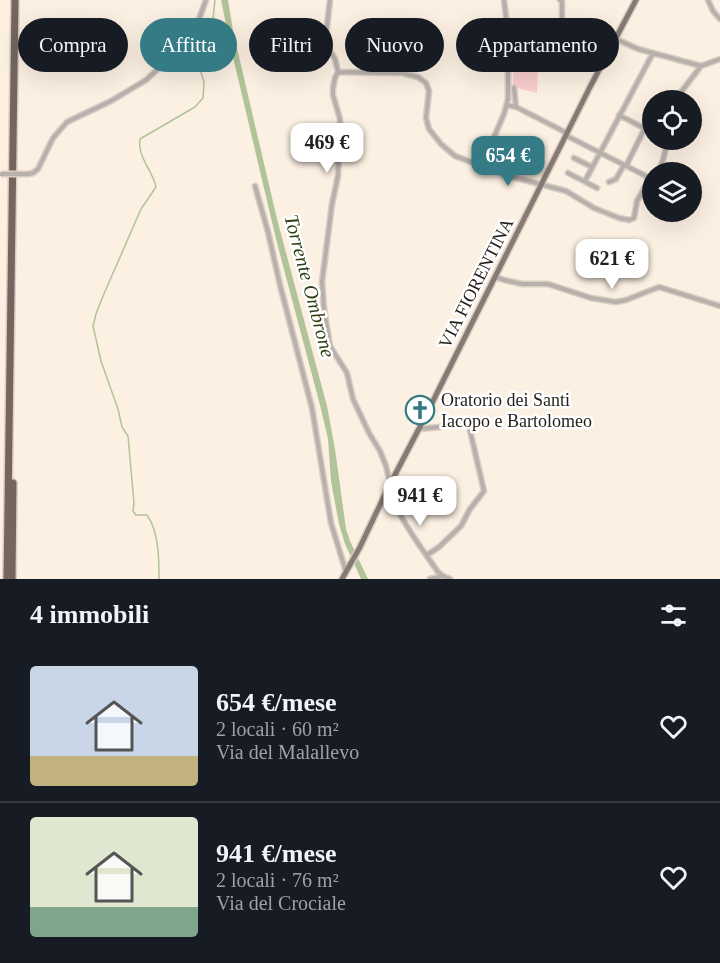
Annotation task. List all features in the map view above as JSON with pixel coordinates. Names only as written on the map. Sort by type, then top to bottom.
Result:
[{"type":"highway","points":[[7,579],[17,0]]},
{"type":"highway","points":[[12,579],[17,0]]},
{"type":"main road","name":"VIA FIORENTINA","points":[[619,34],[636,0]]},
{"type":"main road","name":"VIA FIORENTINA","points":[[342,579],[598,72]]},
{"type":"street","points":[[1,174],[33,173],[38,169],[53,138],[67,122],[111,101],[146,80],[170,58],[193,30],[206,0]]},
{"type":"street","points":[[330,0],[325,43],[335,59],[338,72],[333,95],[340,119],[338,176],[322,282],[330,346],[347,372],[352,399],[380,451],[399,512],[438,572],[446,578]]},
{"type":"street","points":[[504,0],[506,18]]},
{"type":"street","points":[[560,0],[562,1],[562,18]]},
{"type":"street","points":[[708,0],[720,19]]},
{"type":"street","points":[[619,41],[635,48],[701,66]]},
{"type":"street","points":[[585,182],[653,53]]},
{"type":"street","points":[[683,90],[701,66],[720,59]]},
{"type":"street","points":[[338,72],[402,73],[418,77],[426,83],[428,88],[426,122],[431,133],[455,156],[509,176],[566,191],[594,208],[629,220],[635,216],[637,201],[642,192]]},
{"type":"street","points":[[482,165],[507,105],[509,72]]},
{"type":"street","points":[[514,88],[516,107]]},
{"type":"street","points":[[507,105],[516,107],[642,174]]},
{"type":"street","points":[[609,182],[616,179],[625,166],[644,131],[640,126],[619,115]]},
{"type":"street","points":[[573,158],[592,167]]},
{"type":"street","points":[[568,173],[597,188]]},
{"type":"street","points":[[255,186],[312,408],[332,530],[347,571]]},
{"type":"street","points":[[495,277],[522,284],[548,284],[591,298],[616,302],[659,287],[720,306]]},
{"type":"street","points":[[423,421],[431,428]]},
{"type":"street","points":[[419,429],[442,427],[464,421],[467,423],[484,491],[460,526],[439,547],[427,555]]},
{"type":"street","points":[[430,579],[446,578]]},
{"type":"shaded area","points":[[221,0],[228,0],[231,18],[225,18]]},
{"type":"shaded area","points":[[237,48],[277,219],[327,406],[346,529],[368,579],[361,579],[345,544],[339,524],[331,481],[328,439],[277,243],[236,72]]},
{"type":"shaded area","points":[[513,72],[538,72],[537,93],[513,87]]},
{"type":"waterway","points":[[159,579],[158,546],[154,529],[147,515],[136,515],[133,511],[128,436],[122,427],[101,361],[93,326],[103,296],[141,209],[156,187],[143,158],[140,139],[195,107],[203,98],[204,82],[198,63],[202,41],[213,19],[215,0]]},
{"type":"place","name":"Oratorio dei Santi Iacopo e Bartolomeo","points":[[420,410]]},
{"type":"water label","name":"Torrente Ombrone","points":[[310,286]]}]
